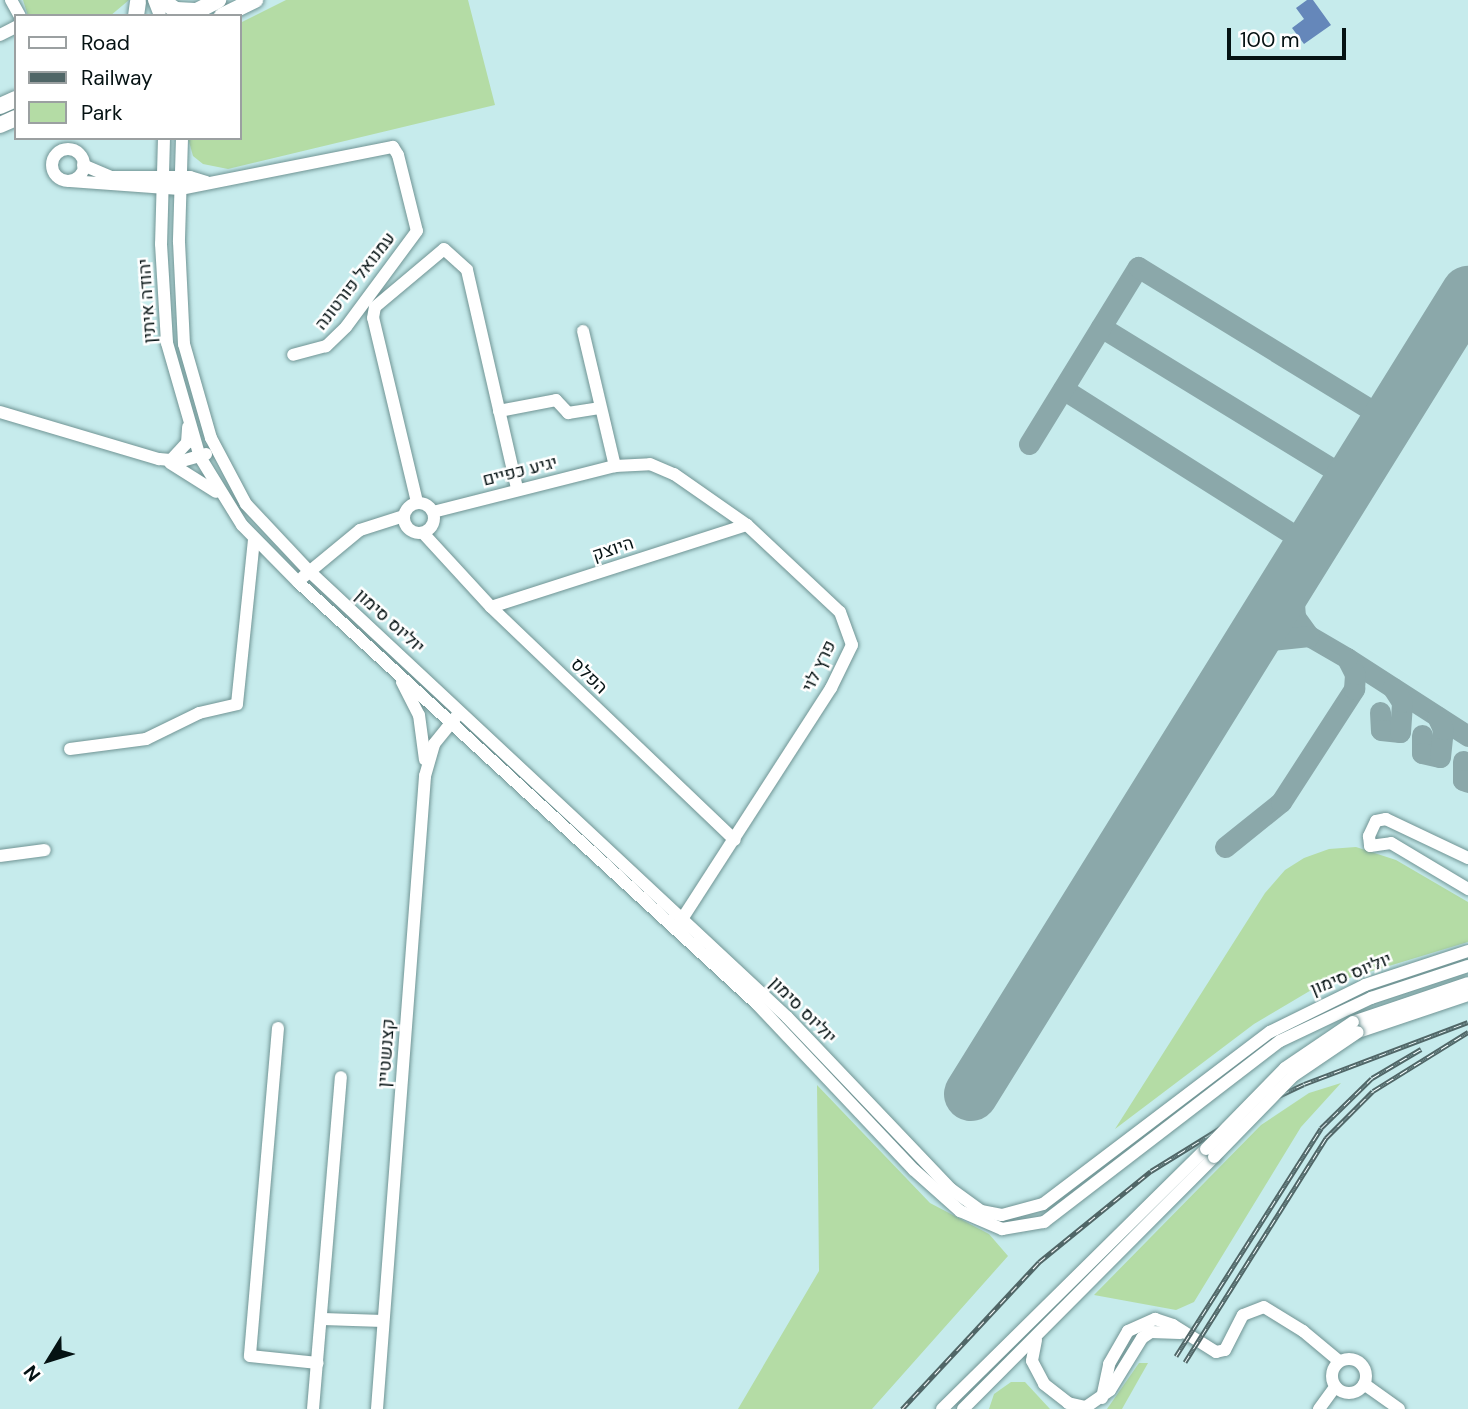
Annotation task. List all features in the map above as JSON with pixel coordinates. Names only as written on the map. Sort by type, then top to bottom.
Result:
[{"type":"main road","points":[[161,0],[176,10],[191,14],[218,0]]},
{"type":"main road","points":[[226,14],[255,0]]},
{"type":"street","name":"יהודה איתין","points":[[182,140],[180,183],[184,344],[216,450]]},
{"type":"street","name":"יהודה איתין","points":[[164,145],[163,309],[187,420],[200,457]]},
{"type":"street","points":[[145,176],[164,145]]},
{"type":"street","name":"עמנואל פורטונה","points":[[162,183],[206,181],[393,147],[398,155],[417,231],[346,327],[326,346],[293,355]]},
{"type":"street","points":[[65,150],[75,151],[83,164],[111,177],[145,176],[162,183],[70,181],[53,170],[55,155],[65,150]]},
{"type":"street","points":[[70,181],[78,177],[83,164]]},
{"type":"street","points":[[404,516],[409,529],[423,533],[434,522],[433,512],[416,502],[373,317],[375,307],[444,249],[467,270],[517,488]]},
{"type":"street","points":[[583,331],[615,466]]},
{"type":"street","points":[[499,411],[556,400],[568,413],[601,408]]},
{"type":"street","points":[[0,412],[164,460],[191,473],[226,502]]},
{"type":"street","points":[[164,460],[187,443],[187,420]]},
{"type":"street","points":[[164,460],[200,457],[216,450]]},
{"type":"street","name":"יוליוס סימון","points":[[216,450],[246,504],[293,556],[701,935],[787,1017],[951,1189],[981,1211],[1002,1214],[1049,1200],[1237,1054],[1280,1026],[1365,985],[1468,951]]},
{"type":"street","name":"יוליוס סימון","points":[[200,457],[226,502],[254,539],[298,582],[790,1036],[946,1201],[1002,1228],[1030,1226],[1052,1216],[1280,1041],[1371,998],[1468,966]]},
{"type":"street","name":"פרץ לוי","points":[[615,466],[650,464],[674,474],[747,525],[840,612],[852,645],[831,688],[735,840],[673,930]]},
{"type":"street","name":"יגיע כפיים","points":[[433,512],[517,488],[615,466]]},
{"type":"street","points":[[298,582],[328,553],[360,530],[404,516],[416,502]]},
{"type":"street","name":"היוצק","points":[[491,607],[747,525]]},
{"type":"street","name":"הפלס","points":[[423,533],[491,607],[735,840]]},
{"type":"street","points":[[70,749],[146,739],[199,713],[237,704],[254,539]]},
{"type":"street","points":[[293,556],[309,559],[328,553]]},
{"type":"street","points":[[395,669],[419,715],[425,776]]},
{"type":"street","name":"קצנשטיין","points":[[377,1409],[425,776],[431,753],[450,722],[461,711]]},
{"type":"street","points":[[431,753],[450,738],[470,740]]},
{"type":"street","points":[[1468,858],[1386,819],[1377,821],[1369,836],[1370,846],[1391,843],[1468,889]]},
{"type":"street","points":[[0,856],[45,850]]},
{"type":"street","points":[[669,906],[680,909],[695,899]]},
{"type":"street","points":[[695,899],[692,919],[701,935]]},
{"type":"street","points":[[942,1409],[1293,1076],[1355,1027],[1468,983]]},
{"type":"street","points":[[1355,1027],[1468,995]]},
{"type":"street","points":[[278,1028],[250,1356],[318,1363]]},
{"type":"street","points":[[313,1409],[323,1319],[341,1077]]},
{"type":"street","points":[[963,1409],[1036,1340],[1210,1153]]},
{"type":"street","points":[[1036,1340],[1034,1371],[1055,1394],[1076,1407],[1102,1398],[1109,1364],[1134,1325],[1155,1320],[1216,1352],[1225,1350],[1243,1315],[1264,1307],[1303,1331],[1339,1362]]},
{"type":"street","points":[[323,1319],[383,1321]]},
{"type":"street","points":[[1318,1409],[1335,1387],[1332,1370],[1339,1362],[1350,1359],[1360,1363],[1366,1373],[1364,1384],[1351,1393],[1335,1387]]},
{"type":"street","points":[[999,1376],[1034,1371]]},
{"type":"street","points":[[1364,1384],[1399,1409]]},
{"type":"street","points":[[976,1409],[986,1388]]},
{"type":"green space","points":[[23,0],[129,0],[112,14],[27,14]]},
{"type":"green space","points":[[286,0],[468,0],[495,105],[228,169],[203,164],[193,156],[189,140],[242,140],[242,22]]},
{"type":"green space","points":[[1356,847],[1396,860],[1468,902],[1468,942],[1313,989],[1254,1024],[1115,1129],[1265,893],[1285,870],[1304,858],[1329,849]]},
{"type":"green space","points":[[1341,1083],[1301,1127],[1194,1302],[1176,1310],[1094,1295],[1261,1125],[1309,1093]]},
{"type":"green space","points":[[817,1085],[930,1203],[989,1234],[1008,1256],[872,1409],[738,1409],[819,1271]]},
{"type":"green space","points":[[1139,1363],[1148,1363],[1122,1409],[1107,1409]]},
{"type":"green space","points":[[1011,1382],[1025,1382],[1050,1409],[989,1409],[994,1394]]},
{"type":"water","points":[[1307,0],[1313,0],[1331,25],[1304,44],[1292,28],[1304,19],[1296,8]]},
{"type":"taxiway","points":[[1029,444],[1138,267],[1389,421]]},
{"type":"taxiway","points":[[1452,320],[1468,330]]},
{"type":"taxiway","points":[[1101,327],[1352,481]]},
{"type":"taxiway","points":[[1063,389],[1311,546]]},
{"type":"taxiway","points":[[1292,577],[1295,617],[1309,636]]},
{"type":"taxiway","points":[[1225,847],[1281,802],[1354,689],[1355,674],[1347,658],[1309,636],[1262,641],[1244,654]]},
{"type":"taxiway","points":[[1347,658],[1468,736]]},
{"type":"taxiway","points":[[1380,712],[1381,730],[1400,732],[1402,702],[1393,688]]},
{"type":"taxiway","points":[[1422,735],[1422,753],[1440,757],[1443,729],[1437,716]]},
{"type":"taxiway","points":[[1463,761],[1463,780],[1468,782]]},
{"type":"runway","points":[[971,1094],[1468,293]]},
{"type":"railway","points":[[902,1409],[1039,1262],[1151,1171],[1253,1108],[1304,1084],[1468,1022]]},
{"type":"railway","points":[[1185,1362],[1326,1138],[1373,1091],[1468,1032]]},
{"type":"railway","points":[[1176,1356],[1321,1128],[1372,1078],[1421,1049]]}]
